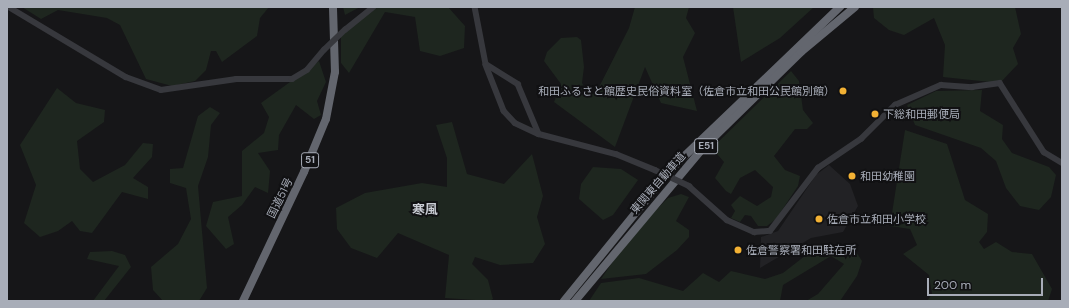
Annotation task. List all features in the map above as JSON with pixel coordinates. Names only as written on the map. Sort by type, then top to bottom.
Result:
[{"type":"highway","name":"国道51号","points":[[243,301],[304,172],[326,119],[335,72],[333,7]]},
{"type":"highway","name":"東関東自動車道","points":[[565,299],[672,168],[719,120],[840,7]]},
{"type":"highway","name":"東関東自動車道","points":[[575,301],[703,148],[801,52],[855,7]]},
{"type":"street","points":[[9,7],[126,76],[161,90],[236,79],[292,79],[307,70],[324,50],[373,7]]},
{"type":"street","points":[[475,7],[486,64],[504,111],[515,123],[539,134],[616,154],[655,170],[690,186],[726,220],[754,232],[770,231],[818,168],[861,139],[895,105],[941,85],[972,87],[1000,83],[1044,152],[1062,163]]},
{"type":"street","points":[[486,64],[518,84],[539,134]]},
{"type":"shaded area","points":[[22,7],[269,7],[260,18],[257,36],[222,62],[216,51],[211,51],[206,70],[195,81],[172,86],[146,79],[120,25],[107,18],[58,10],[41,19]]},
{"type":"shaded area","points":[[343,7],[360,7],[345,15]]},
{"type":"shaded area","points":[[377,7],[448,7],[465,26],[464,48],[440,56],[420,51],[415,17],[385,12],[349,73],[341,63],[341,34]]},
{"type":"shaded area","points":[[635,7],[689,7],[686,18],[695,33],[683,57],[697,111],[661,103],[645,67],[615,147],[554,102],[561,84],[544,61],[547,52],[561,38],[577,37],[581,40],[584,67],[582,83],[588,94],[596,93],[629,28]]},
{"type":"shaded area","points":[[733,7],[814,7],[780,38],[741,62]]},
{"type":"shaded area","points":[[873,7],[1015,7],[1021,34],[1013,48],[1018,64],[1000,83],[943,77],[945,45],[934,18],[904,35],[889,30],[874,18]]},
{"type":"shaded area","points":[[319,61],[326,82],[317,101],[321,115],[314,119],[296,105],[279,135],[278,150],[258,153],[270,171],[268,193],[255,187],[242,205],[228,217],[234,244],[226,249],[206,226],[213,202],[242,196],[242,151],[264,133],[269,117],[261,103]]},
{"type":"shaded area","points":[[791,71],[799,81],[803,110],[813,123],[807,129],[795,129],[774,156],[785,170],[800,176],[798,186],[776,219],[767,226],[758,226],[751,216],[745,215],[740,222],[731,218],[735,211],[731,205],[740,196],[757,206],[771,197],[773,187],[755,170],[740,178],[731,194],[726,191],[715,178],[724,162],[712,148]]},
{"type":"shaded area","points":[[57,88],[76,103],[105,110],[104,122],[77,141],[80,169],[93,182],[125,165],[143,143],[153,144],[152,157],[133,178],[148,187],[148,199],[122,192],[92,233],[80,231],[72,221],[58,231],[40,237],[24,223],[36,185],[20,145]]},
{"type":"shaded area","points":[[982,90],[980,111],[1003,125],[1002,139],[1012,153],[1049,167],[1056,175],[1051,197],[1039,210],[1020,206],[1006,188],[996,161],[981,148],[915,125],[907,105],[936,91]]},
{"type":"shaded area","points":[[210,107],[220,113],[211,125],[208,157],[198,186],[207,288],[199,301],[163,301],[153,290],[151,267],[178,244],[191,219],[186,188],[170,183],[170,169],[183,168],[198,116]]},
{"type":"shaded area","points":[[452,122],[467,174],[504,184],[532,154],[543,196],[537,217],[545,244],[533,263],[500,265],[475,257],[472,264],[488,280],[493,299],[490,301],[445,298],[449,255],[398,233],[377,258],[351,248],[337,229],[336,208],[365,193],[422,183],[447,187],[447,158],[436,125]]},
{"type":"shaded area","points":[[905,130],[947,144],[965,200],[988,214],[987,232],[979,242],[984,249],[996,242],[1012,252],[1032,254],[1052,289],[1048,301],[927,301],[932,294],[929,275],[903,254],[917,245],[910,229],[890,226]]},
{"type":"shaded area","name":"佐倉市立和田小学校","points":[[829,165],[850,184],[858,206],[843,232],[811,238],[760,268],[761,237],[778,231],[816,175]]},
{"type":"shaded area","points":[[593,167],[621,169],[638,180],[613,215],[603,220],[579,199],[581,184]]},
{"type":"shaded area","points":[[681,194],[689,197],[676,221],[689,230],[689,237],[677,250],[646,274],[601,279],[627,241],[658,208],[668,198]]},
{"type":"shaded area","points":[[851,244],[862,261],[857,276],[840,301],[806,301],[818,294],[844,264],[831,256],[783,285],[780,301],[589,301],[601,283],[639,278],[683,291],[703,273],[719,282],[731,271],[765,279],[783,273],[810,252]]},
{"type":"shaded area","points":[[112,251],[125,255],[131,267],[104,301],[93,301],[119,266],[87,259],[90,252]]},
{"type":"place","name":"和田ふるさと館歴史民俗資料室（佐倉市立和田公民館別館）","points":[[843,91]]},
{"type":"place","name":"下総和田郵便局","points":[[875,114]]},
{"type":"place","name":"和田幼稚園","points":[[852,176]]},
{"type":"place","name":"佐倉市立和田小学校","points":[[819,219]]},
{"type":"place","name":"佐倉警察署和田駐在所","points":[[738,250]]},
{"type":"district","name":"寒風","points":[[425,210]]}]
